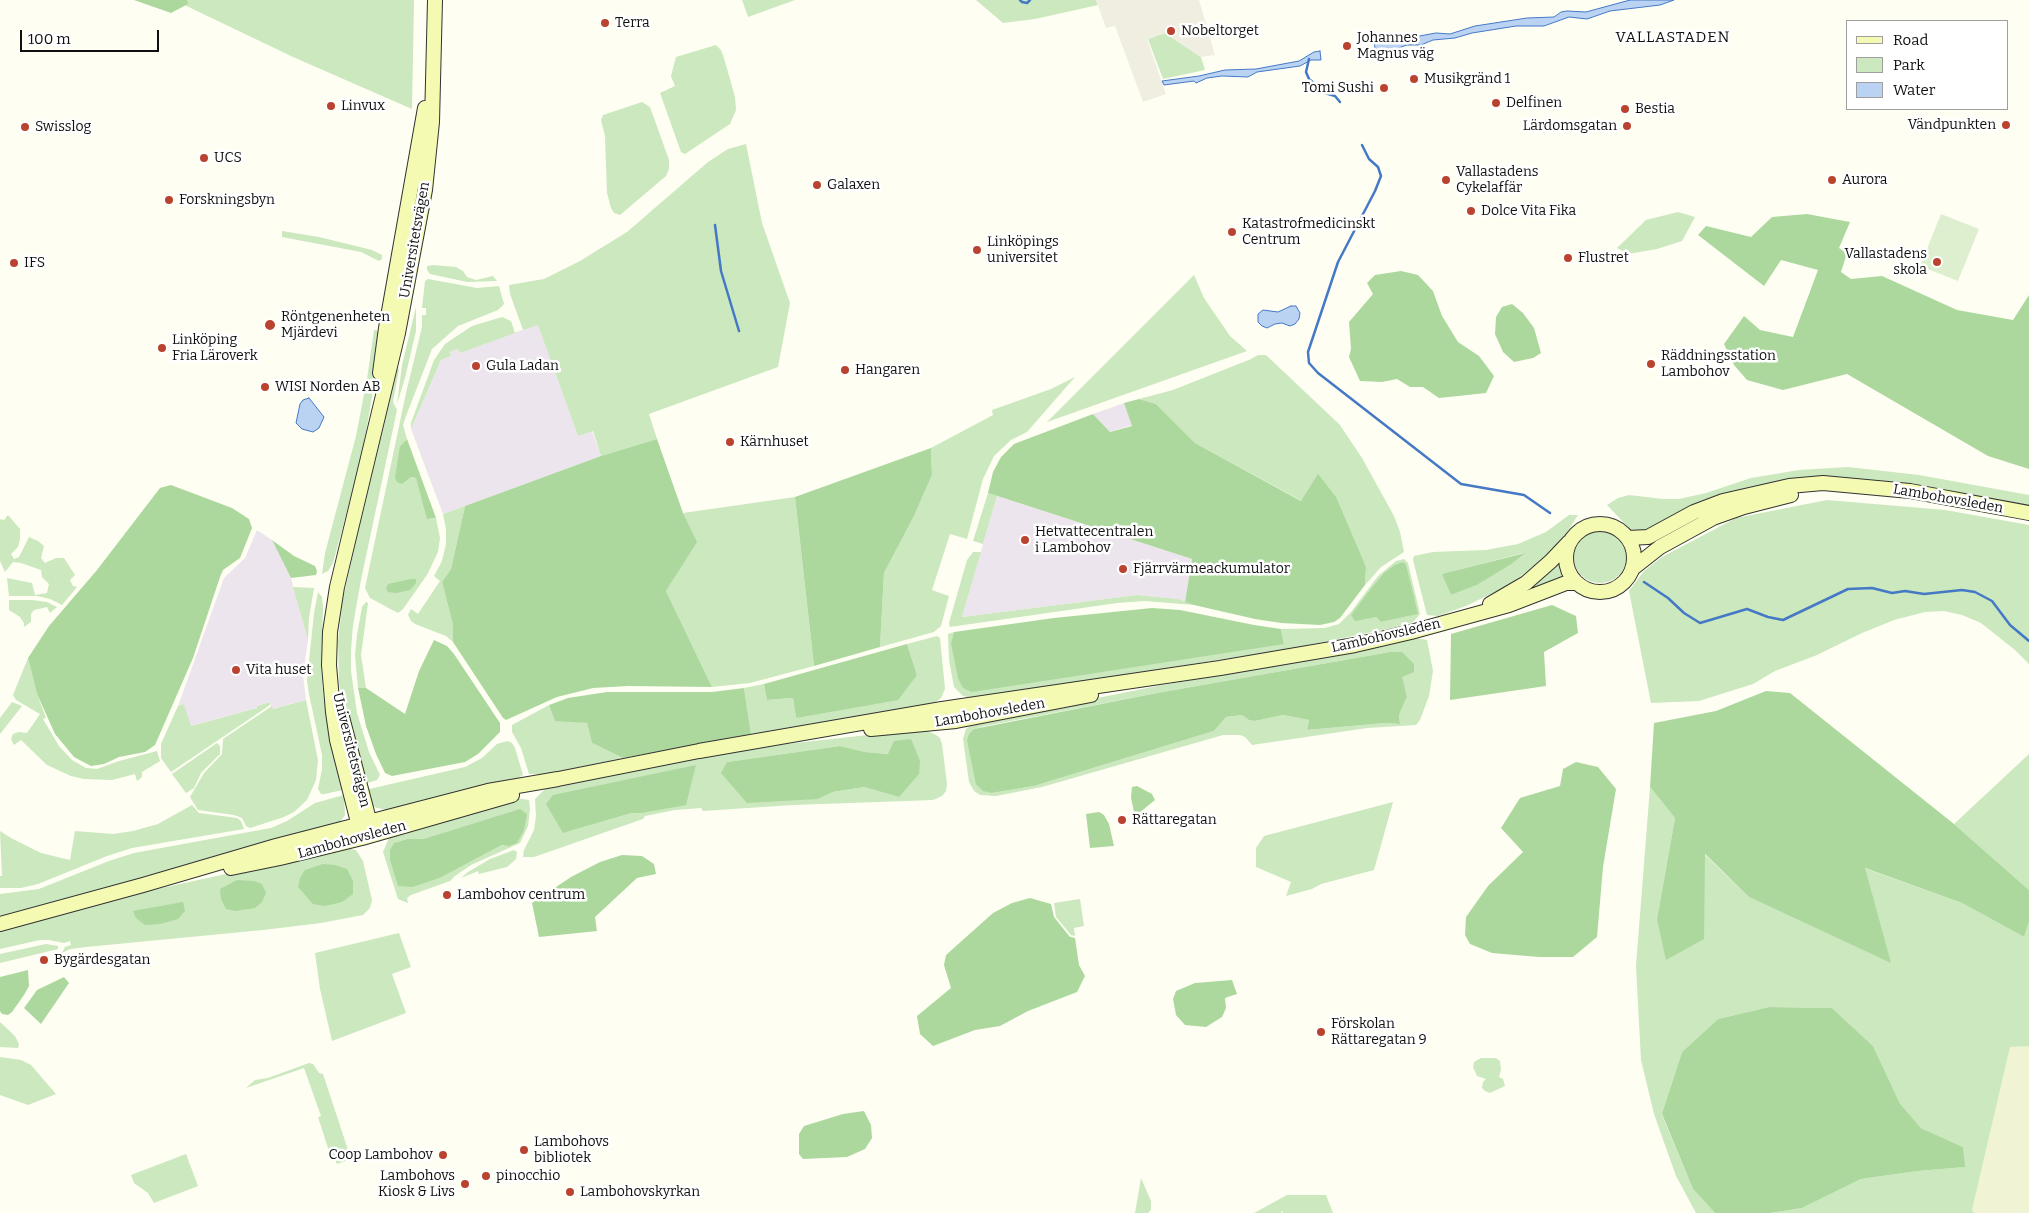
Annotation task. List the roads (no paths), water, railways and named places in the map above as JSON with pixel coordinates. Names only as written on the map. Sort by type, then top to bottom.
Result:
[{"type":"main road","name":"Universitetsvägen","points":[[366,830],[350,772],[330,665],[330,632],[337,587],[398,333],[426,190],[430,154],[435,0]]},
{"type":"main road","name":"Lambohovsleden","points":[[1628,538],[1648,537],[1694,512],[1723,501],[1789,486],[1823,483],[1910,491],[2029,513]]},
{"type":"main road","name":"Lambohovsleden","points":[[1632,569],[1660,547],[1686,532],[1713,518],[1744,507],[1782,497],[1866,486]]},
{"type":"main road","points":[[1602,524],[1616,528],[1628,538],[1634,553],[1632,569],[1624,582],[1614,589],[1596,592],[1577,583],[1567,565],[1566,554],[1571,540],[1581,530],[1590,525],[1602,524]]},
{"type":"main road","name":"Lambohovsleden","points":[[0,924],[143,885],[280,858],[366,830],[507,792],[636,762],[1016,697],[1220,668],[1355,645],[1411,632],[1463,616],[1502,598],[1526,583],[1571,540]]},
{"type":"main road","name":"Lambohovsleden","points":[[1463,616],[1509,605],[1566,583],[1577,583]]},
{"type":"water","points":[[1630,0],[1674,0],[1660,5],[1610,11],[1587,19],[1569,17],[1544,26],[1516,26],[1472,33],[1455,38],[1433,40],[1421,45],[1407,45],[1376,56],[1374,41],[1436,33],[1450,34],[1475,26],[1527,18],[1554,17],[1561,12],[1567,11],[1586,12]]},
{"type":"water","points":[[1320,51],[1321,60],[1311,60],[1300,66],[1257,72],[1248,77],[1222,76],[1207,78],[1196,83],[1194,81],[1164,85],[1162,81],[1225,70],[1256,69],[1299,61],[1314,52]]},
{"type":"water","points":[[1291,306],[1296,306],[1300,313],[1299,319],[1295,324],[1290,326],[1282,323],[1275,324],[1267,328],[1258,322],[1258,314],[1263,310],[1278,312]]},
{"type":"water","points":[[309,398],[324,417],[319,428],[313,432],[302,429],[296,423],[300,404],[303,400]]},
{"type":"waterway","points":[[1020,0],[1027,3],[1030,0]]},
{"type":"waterway","points":[[1309,59],[1306,72],[1309,79],[1325,93],[1335,96],[1340,102]]},
{"type":"waterway","points":[[1362,145],[1369,159],[1378,167],[1381,176],[1338,262],[1308,352],[1309,363],[1318,373],[1461,484],[1524,495],[1550,513]]},
{"type":"waterway","points":[[715,225],[721,271],[739,331]]},
{"type":"waterway","points":[[1644,582],[1700,623],[1747,609],[1768,617],[1783,620],[1848,589],[1872,588],[1892,593],[1905,591],[1924,594],[1962,590],[1975,592],[1992,601],[2010,625],[2029,641]]},
{"type":"place","name":"Terra","points":[[605,23]]},
{"type":"place","name":"Nobeltorget","points":[[1171,31]]},
{"type":"place","name":"Johannes Magnus väg","points":[[1347,46]]},
{"type":"place","name":"Musikgränd 1","points":[[1414,79]]},
{"type":"place","name":"Tomi Sushi","points":[[1384,88]]},
{"type":"place","name":"Delfinen","points":[[1496,103]]},
{"type":"place","name":"Linvux","points":[[331,106]]},
{"type":"place","name":"Bestia","points":[[1625,109]]},
{"type":"place","name":"Vändpunkten","points":[[2006,125]]},
{"type":"place","name":"Lärdomsgatan","points":[[1627,126]]},
{"type":"place","name":"Swisslog","points":[[25,127]]},
{"type":"place","name":"UCS","points":[[204,158]]},
{"type":"place","name":"Vallastadens Cykelaffär","points":[[1446,180]]},
{"type":"place","name":"Aurora","points":[[1832,180]]},
{"type":"place","name":"Galaxen","points":[[817,185]]},
{"type":"place","name":"Forskningsbyn","points":[[169,200]]},
{"type":"place","name":"Dolce Vita Fika","points":[[1471,211]]},
{"type":"place","name":"Katastrofmedicinskt Centrum","points":[[1232,232]]},
{"type":"place","name":"Linköpings universitet","points":[[977,250]]},
{"type":"place","name":"Flustret","points":[[1568,258]]},
{"type":"place","name":"Vallastadens skola","points":[[1937,262]]},
{"type":"place","name":"IFS","points":[[14,263]]},
{"type":"place","name":"Röntgenenheten Mjärdevi","points":[[270,325]]},
{"type":"place","name":"Linköping Fria Läroverk","points":[[162,348]]},
{"type":"place","name":"Räddningsstation Lambohov","points":[[1651,364]]},
{"type":"place","name":"Gula Ladan","points":[[476,366]]},
{"type":"place","name":"Hangaren","points":[[845,370]]},
{"type":"place","name":"WISI Norden AB","points":[[265,387]]},
{"type":"place","name":"Kärnhuset","points":[[730,442]]},
{"type":"place","name":"Hetvattecentralen i Lambohov","points":[[1025,540]]},
{"type":"place","name":"Fjärrvärmeackumulator","points":[[1123,569]]},
{"type":"place","name":"Vita huset","points":[[236,670]]},
{"type":"place","name":"Rättaregatan","points":[[1122,820]]},
{"type":"place","name":"Lambohov centrum","points":[[447,895]]},
{"type":"place","name":"Bygärdesgatan","points":[[44,960]]},
{"type":"place","name":"Förskolan Rättaregatan 9","points":[[1321,1032]]},
{"type":"place","name":"Lambohovs bibliotek","points":[[524,1150]]},
{"type":"place","name":"Coop Lambohov","points":[[443,1155]]},
{"type":"place","name":"pinocchio","points":[[486,1176]]},
{"type":"place","name":"Lambohovs Kiosk & Livs","points":[[465,1184]]},
{"type":"place","name":"Lambohovskyrkan","points":[[570,1192]]},
{"type":"district","name":"VALLASTADEN","points":[[1673,38]]}]
